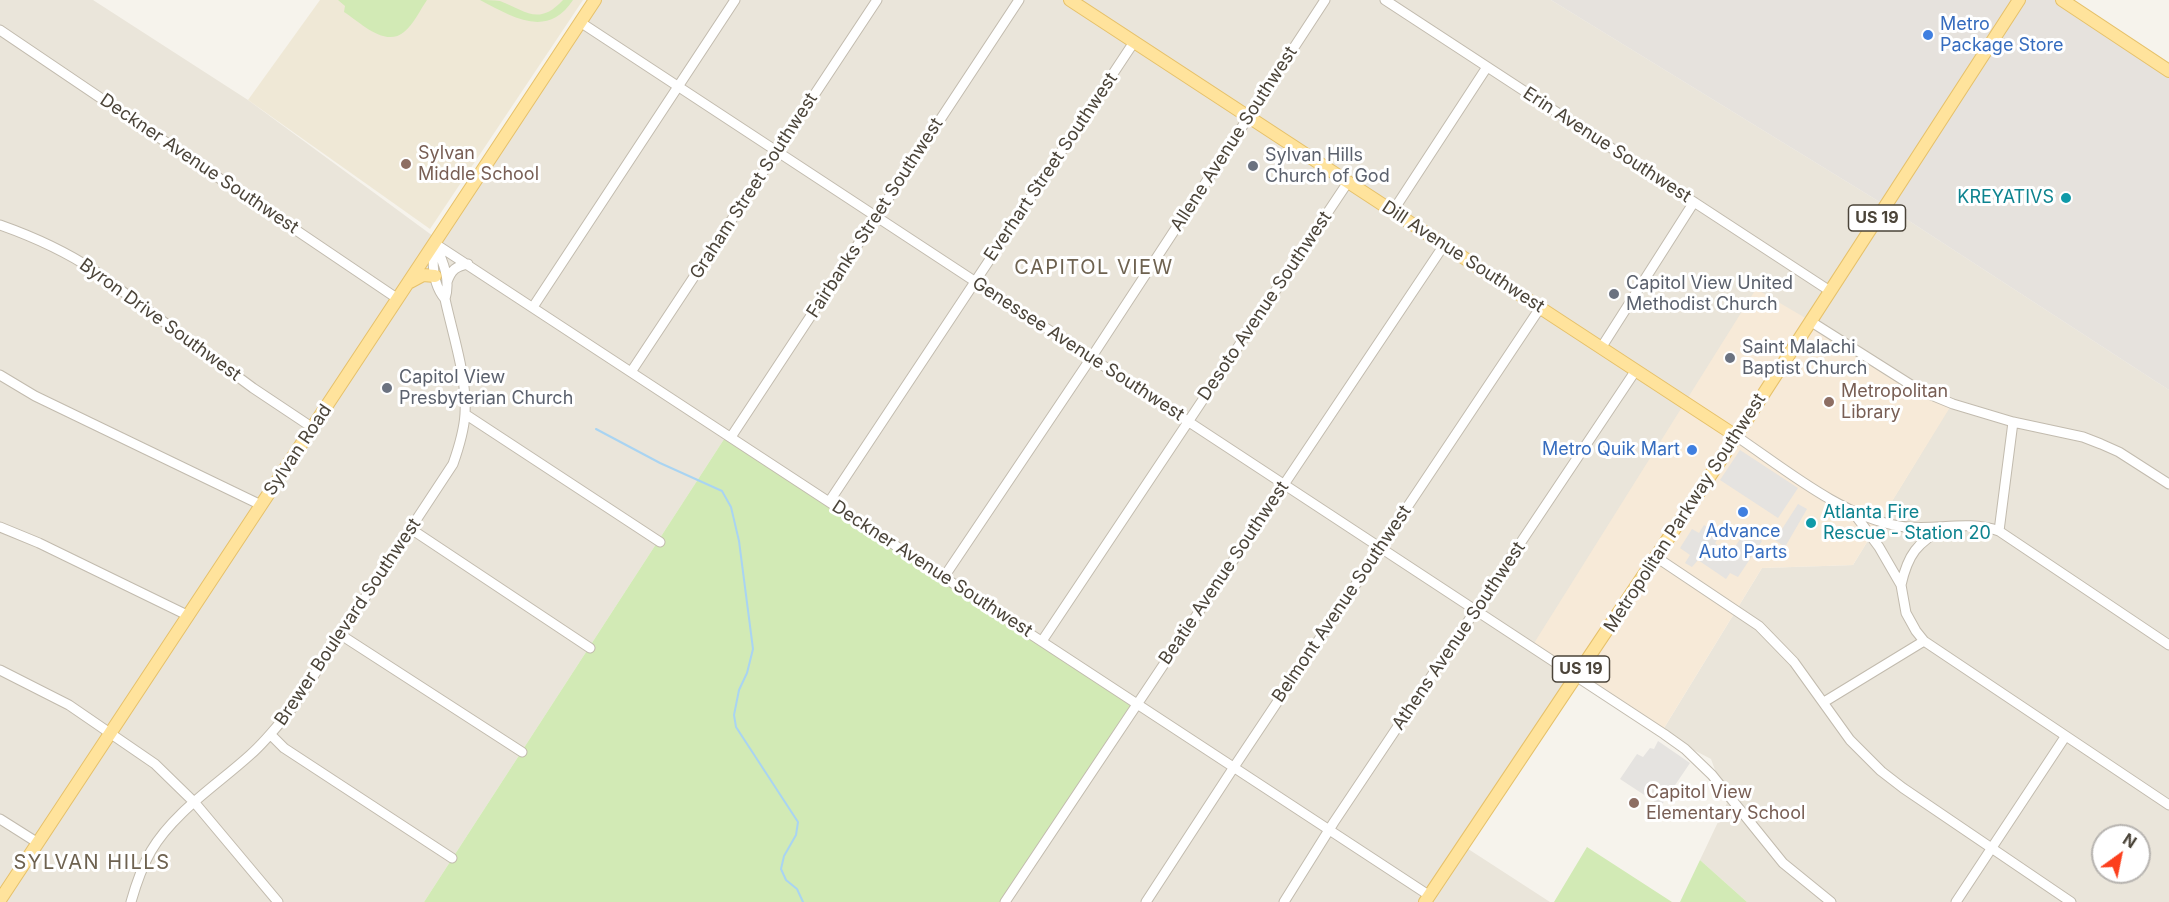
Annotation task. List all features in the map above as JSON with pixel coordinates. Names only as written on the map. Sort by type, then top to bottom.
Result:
[{"type":"main road","name":"Sylvan Road","points":[[0,900],[595,0]]},
{"type":"main road","name":"Dill Avenue Southwest","points":[[1070,0],[1736,436]]},
{"type":"main road","name":"Metropolitan Parkway Southwest","points":[[1428,899],[1736,436],[2019,0]]},
{"type":"main road","points":[[2062,0],[2169,71]]},
{"type":"main road","points":[[409,282],[422,275],[435,276]]},
{"type":"street","points":[[534,307],[735,0]]},
{"type":"street","name":"Graham Street Southwest","points":[[631,372],[877,0]]},
{"type":"street","name":"Fairbanks Street Southwest","points":[[731,437],[1019,0]]},
{"type":"street","name":"Erin Avenue Southwest","points":[[1385,0],[1830,291]]},
{"type":"street","name":"Allene Avenue Southwest","points":[[944,577],[1249,117],[1320,2]]},
{"type":"street","name":"Genessee Avenue Southwest","points":[[580,22],[1685,749],[1712,775],[1783,863],[1831,902]]},
{"type":"street","name":"Deckner Avenue Southwest","points":[[0,30],[398,299]]},
{"type":"street","name":"Everhart Street Southwest","points":[[829,502],[1134,42]]},
{"type":"street","points":[[1393,211],[1487,67]]},
{"type":"street","name":"Desoto Avenue Southwest","points":[[1042,640],[1348,182]]},
{"type":"street","points":[[1601,348],[1694,202]]},
{"type":"street","name":"Byron Drive Southwest","points":[[0,225],[69,254],[253,388],[313,428]]},
{"type":"street","name":"Deckner Avenue Southwest","points":[[435,243],[1330,830],[1428,899]]},
{"type":"street","name":"Brewer Boulevard Southwest","points":[[435,243],[432,261],[440,293],[445,299]]},
{"type":"street","name":"Brewer Boulevard Southwest","points":[[131,902],[138,877],[152,849],[170,825],[271,735],[293,708],[453,464],[461,442],[465,414],[463,382],[445,299],[448,288],[443,260],[435,243]]},
{"type":"street","name":"Beatie Avenue Southwest","points":[[1005,902],[1444,245]]},
{"type":"street","points":[[447,282],[451,272],[468,264]]},
{"type":"street","name":"Belmont Avenue Southwest","points":[[1146,902],[1540,308]]},
{"type":"street","points":[[1810,321],[1919,390],[1953,404],[2013,422],[2083,437],[2102,444],[2119,452],[2169,484]]},
{"type":"street","name":"Athens Avenue Southwest","points":[[1284,902],[1636,370]]},
{"type":"street","points":[[0,375],[35,396],[261,505]]},
{"type":"street","points":[[465,414],[660,542]]},
{"type":"street","points":[[1999,531],[2013,422]]},
{"type":"street","points":[[1736,436],[1853,512],[1876,521],[1924,528],[1974,525],[1999,531],[2169,645]]},
{"type":"street","points":[[1853,512],[1879,547],[1901,585],[1906,614],[1924,641],[2169,805]]},
{"type":"street","points":[[1901,585],[1905,566],[1914,551],[1928,537],[1947,526]]},
{"type":"street","points":[[0,527],[39,543],[189,616]]},
{"type":"street","points":[[411,529],[590,648]]},
{"type":"street","points":[[1656,557],[1759,626],[1794,662],[1850,740],[1881,771],[2071,902]]},
{"type":"street","points":[[341,634],[522,752]]},
{"type":"street","points":[[1824,702],[1924,641]]},
{"type":"street","points":[[0,670],[59,700],[155,764],[195,802],[278,902]]},
{"type":"street","points":[[271,735],[284,748],[452,858]]},
{"type":"street","points":[[1956,902],[2066,737]]},
{"type":"street","points":[[0,819],[38,843]]},
{"type":"shaded area","points":[[0,0],[93,0],[248,100],[437,239],[596,0],[1551,0],[1883,204],[2169,390],[2169,902],[1747,902],[1700,860],[1727,803],[1711,759],[1661,733],[1762,568],[1853,565],[1951,404],[1574,677],[1462,845],[1550,902],[1008,902],[728,433],[424,902],[0,902]]},
{"type":"shaded area","name":"Sylvan Middle School","points":[[320,0],[583,0],[430,229],[248,100]]},
{"type":"shaded area","points":[[1551,0],[2074,0],[2169,64],[2169,390],[1883,204]]},
{"type":"shaded area","points":[[1756,289],[1952,404],[1853,565],[1762,568],[1661,733],[1531,648]]},
{"type":"shaded area","points":[[1740,450],[1798,488],[1778,518],[1720,480]]},
{"type":"shaded area","points":[[1798,504],[1807,509],[1785,547],[1775,540]]},
{"type":"shaded area","points":[[1704,525],[1720,535],[1715,543],[1724,552],[1726,550],[1731,553],[1746,530],[1762,541],[1738,577],[1730,573],[1726,579],[1698,560],[1692,567],[1685,563],[1690,555],[1680,548],[1692,529],[1699,533]]},
{"type":"shaded area","points":[[1658,741],[1690,763],[1661,806],[1620,779],[1637,754],[1643,757],[1650,748],[1654,749]]},
{"type":"green space","points":[[338,0],[427,0],[408,29],[397,36],[389,37],[373,32],[344,12],[345,6]]},
{"type":"green space","points":[[480,0],[500,1],[524,12],[539,15],[554,8],[563,0],[573,0],[563,12],[552,19],[540,22],[516,18]]},
{"type":"green space","points":[[728,433],[1138,708],[1008,902],[424,902]]},
{"type":"green space","points":[[1587,847],[1672,902],[1554,902]]},
{"type":"green space","points":[[1700,860],[1747,902],[1680,902]]},
{"type":"waterway","points":[[596,429],[660,463],[722,491],[731,507],[739,541],[753,649],[747,673],[739,690],[734,715],[736,727],[798,822],[796,835],[784,856],[781,869],[786,880],[797,889],[803,902]]},
{"type":"place","name":"Metro Package Store","points":[[1928,35]]},
{"type":"place","name":"Sylvan Middle School","points":[[406,164]]},
{"type":"place","name":"Sylvan Hills Church of God","points":[[1253,166]]},
{"type":"place","name":"KREYATIVS","points":[[2066,198]]},
{"type":"place","name":"Capitol View United Methodist Church","points":[[1614,294]]},
{"type":"place","name":"Saint Malachi Baptist Church","points":[[1730,358]]},
{"type":"place","name":"Capitol View Presbyterian Church","points":[[387,388]]},
{"type":"place","name":"Metropolitan Library","points":[[1829,402]]},
{"type":"place","name":"Metro Quik Mart","points":[[1692,450]]},
{"type":"place","name":"Advance Auto Parts","points":[[1743,512]]},
{"type":"place","name":"Atlanta Fire Rescue - Station 20","points":[[1811,523]]},
{"type":"place","name":"Capitol View Elementary School","points":[[1634,803]]},
{"type":"district","name":"CAPITOL VIEW","points":[[1094,268]]},
{"type":"district","name":"SYLVAN HILLS","points":[[92,863]]}]
